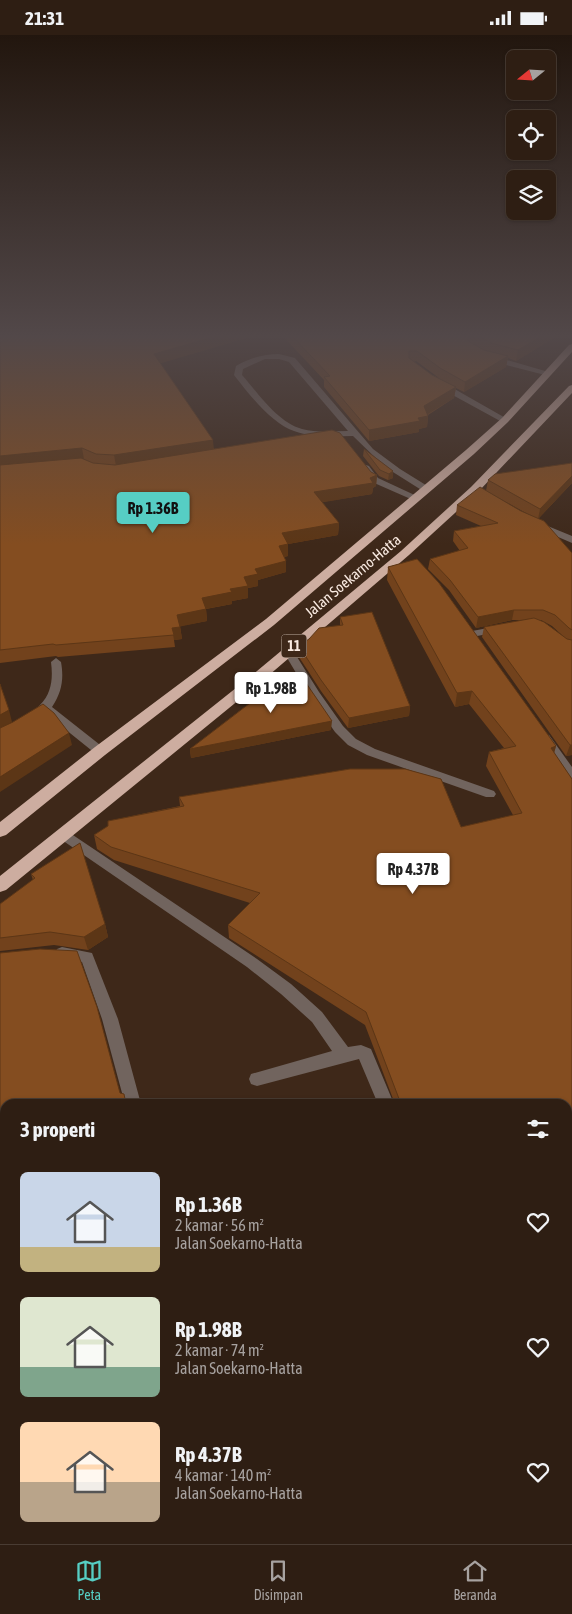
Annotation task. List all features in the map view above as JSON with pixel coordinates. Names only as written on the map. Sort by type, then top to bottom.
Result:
[{"type":"highway","name":"Jalan Soekarno-Hatta","points":[[0,831],[100,751],[270,621],[416,498],[505,420],[519,404]]},
{"type":"highway","name":"Jalan Soekarno-Hatta","points":[[0,885],[288,651],[408,557],[479,491],[559,404]]},
{"type":"street","points":[[266,404],[290,427],[305,431],[355,434]]},
{"type":"street","points":[[330,404],[364,445],[381,460],[401,475],[426,489]]},
{"type":"street","points":[[476,404],[505,420]]},
{"type":"street","points":[[306,440],[332,437],[341,439],[347,444]]},
{"type":"street","points":[[358,457],[375,479],[416,498]]},
{"type":"street","points":[[531,522],[572,540]]},
{"type":"street","points":[[472,634],[506,628]]},
{"type":"street","points":[[288,651],[314,695],[339,729],[352,742],[371,752],[490,794]]},
{"type":"street","points":[[24,721],[46,708],[56,686],[58,673],[56,661]]},
{"type":"street","points":[[46,708],[100,751]]},
{"type":"street","points":[[539,729],[567,760],[572,776]]},
{"type":"street","points":[[64,834],[252,963],[286,989],[317,1017],[344,1055]]},
{"type":"street","points":[[50,952],[87,957],[110,1019],[132,1099]]},
{"type":"street","points":[[257,1079],[361,1052],[365,1055],[384,1099]]},
{"type":"building","points":[[0,404],[189,404],[213,440],[114,455],[96,454],[82,448],[0,456]]},
{"type":"building","points":[[347,404],[427,404],[424,406],[428,416],[418,418],[420,421],[369,430]]},
{"type":"building","points":[[332,430],[340,433],[371,472],[377,475],[370,478],[373,483],[314,492],[339,523],[282,533],[288,544],[279,546],[286,561],[255,569],[258,574],[244,577],[248,586],[230,589],[232,592],[202,598],[206,609],[177,615],[180,627],[172,628],[174,635],[0,650],[0,465],[81,458],[93,463],[115,465]]},
{"type":"building","points":[[364,449],[393,471],[389,474],[380,470]]},
{"type":"building","points":[[572,463],[572,476],[540,509],[488,480],[495,474]]},
{"type":"building","points":[[480,487],[521,511],[544,521],[572,553],[572,630],[555,615],[543,610],[514,610],[478,617],[450,580],[430,559],[468,548],[454,531],[498,523],[457,505]]},
{"type":"building","points":[[417,559],[439,583],[556,746],[551,748],[572,779],[572,1099],[399,1099],[366,1012],[228,925],[260,893],[111,847],[94,835],[108,826],[108,821],[184,806],[179,797],[350,769],[405,769],[441,779],[461,827],[522,813],[489,752],[516,746],[472,691],[457,693],[388,567]]},
{"type":"building","points":[[372,612],[410,706],[349,718],[299,646],[319,628],[343,625],[340,617]]},
{"type":"building","points":[[534,618],[544,622],[567,639],[572,640],[572,745],[570,745],[484,627]]},
{"type":"building","points":[[304,680],[332,721],[190,749],[254,700],[251,692]]},
{"type":"building","points":[[0,684],[9,710],[0,715]]},
{"type":"building","points":[[43,704],[54,713],[69,733],[0,777],[0,728]]},
{"type":"building","points":[[80,843],[105,924],[84,937],[50,932],[0,938],[0,904],[35,878],[31,874]]},
{"type":"building","points":[[40,949],[77,951],[97,1007],[120,1093],[124,1094],[125,1099],[0,1099],[0,953]]}]
